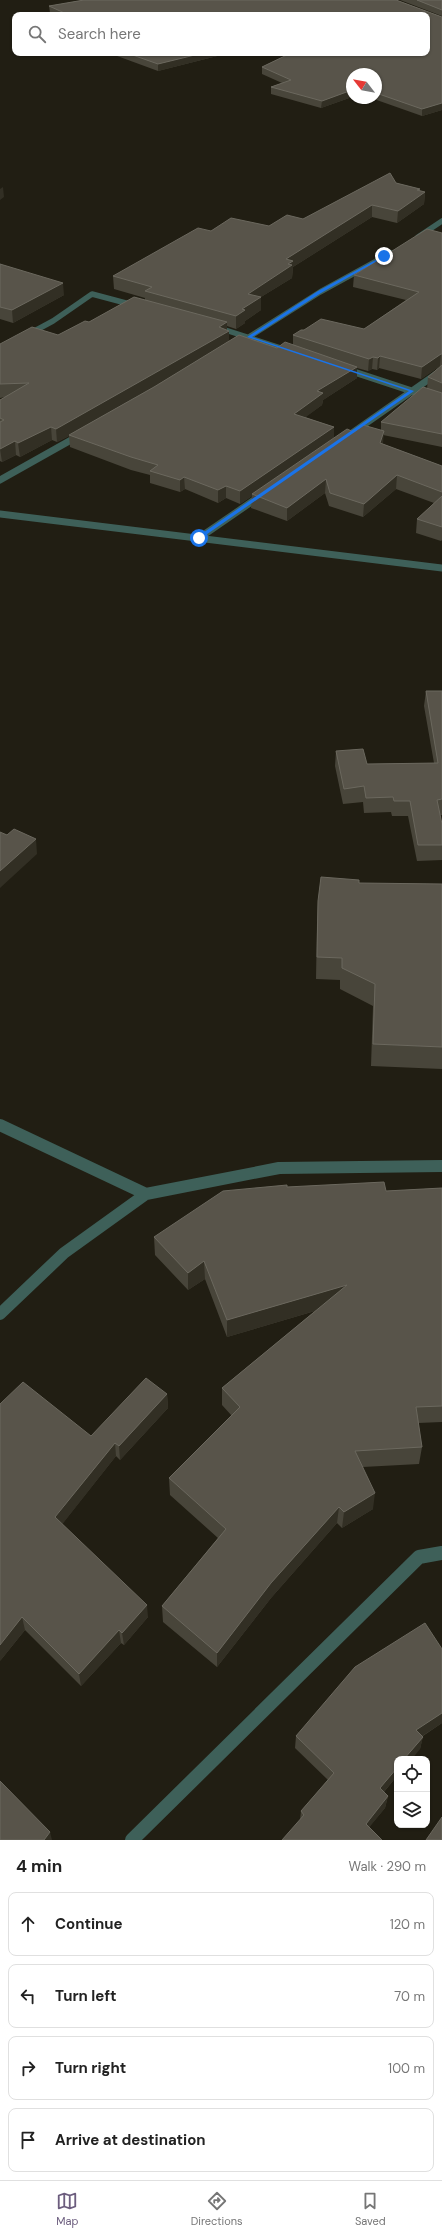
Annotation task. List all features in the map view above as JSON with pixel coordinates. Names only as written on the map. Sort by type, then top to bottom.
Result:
[{"type":"street","points":[[411,242],[442,221]]},
{"type":"street","points":[[229,349],[320,292],[398,249]]},
{"type":"street","points":[[20,339],[53,321],[92,294],[144,308]]},
{"type":"street","points":[[211,326],[301,354]]},
{"type":"street","points":[[338,367],[442,401]]},
{"type":"street","points":[[334,445],[442,370]]},
{"type":"street","points":[[0,480],[89,430]]},
{"type":"street","points":[[199,538],[270,489]]},
{"type":"street","points":[[0,514],[442,568]]},
{"type":"street","points":[[0,1125],[146,1194]]},
{"type":"street","points":[[0,1314],[64,1253],[146,1194],[280,1168],[442,1166]]},
{"type":"street","points":[[132,1840],[419,1557],[442,1553]]},
{"type":"building","points":[[84,0],[396,0],[428,12],[62,12],[49,6]]},
{"type":"building","points":[[417,0],[442,0],[442,10]]},
{"type":"building","points":[[430,13],[442,17],[442,103],[422,109],[382,95],[382,68],[346,68],[346,92],[322,101],[271,87],[291,80],[262,67],[285,56],[430,56]]},
{"type":"building","points":[[135,56],[191,56],[158,64]]},
{"type":"building","points":[[390,173],[396,183],[420,189],[417,190],[425,192],[398,211],[372,205],[286,259],[293,261],[288,264],[292,265],[248,294],[261,297],[242,309],[245,310],[236,316],[145,291],[152,287],[113,276],[198,228],[211,231],[231,218],[269,226],[287,215],[303,219]]},
{"type":"building","points":[[427,229],[442,233],[442,354],[422,367],[380,356],[378,358],[373,357],[369,359],[293,335],[321,319],[364,329],[419,292],[354,275]]},
{"type":"building","points":[[0,264],[63,283],[12,310],[0,307]]},
{"type":"building","points":[[134,297],[227,322],[219,327],[229,331],[56,429],[51,427],[18,443],[15,441],[0,449],[0,422],[4,420],[0,418],[0,400],[29,383],[0,384],[0,344],[32,327],[58,335],[85,321],[89,322]]},
{"type":"building","points":[[239,335],[277,348],[285,342],[357,367],[317,391],[323,393],[294,414],[334,427],[240,491],[226,486],[218,490],[184,477],[180,480],[150,471],[158,465],[69,435],[154,387]]},
{"type":"building","points":[[442,365],[442,383],[428,377]]},
{"type":"building","points":[[423,387],[442,393],[442,434],[381,422]]},
{"type":"building","points":[[363,425],[384,431],[380,443],[442,466],[442,492],[397,475],[364,504],[330,493],[326,479],[287,508],[252,494],[347,429],[354,432]]},
{"type":"building","points":[[442,496],[442,527],[417,519]]},
{"type":"building","points":[[426,691],[442,691],[442,799],[437,800],[442,824],[442,845],[418,845],[410,801],[394,801],[393,797],[366,798],[364,786],[344,789],[336,751],[363,749],[367,764],[438,763]]},
{"type":"building","points":[[14,829],[36,839],[0,871],[0,832],[7,835]]},
{"type":"building","points":[[321,877],[359,880],[359,883],[442,884],[442,1047],[373,1044],[375,984],[342,968],[342,958],[317,957],[318,901]]},
{"type":"building","points":[[384,1182],[386,1191],[442,1188],[442,1406],[416,1407],[422,1447],[355,1451],[375,1493],[344,1512],[339,1507],[271,1583],[217,1653],[162,1606],[226,1529],[169,1478],[240,1407],[222,1388],[347,1285],[227,1320],[204,1261],[188,1273],[154,1237],[223,1191],[287,1185],[287,1187]]},
{"type":"building","points":[[146,1378],[167,1394],[119,1446],[115,1443],[55,1517],[147,1605],[122,1633],[119,1630],[79,1674],[22,1617],[0,1645],[0,1404],[23,1382],[91,1436]]},
{"type":"building","points":[[425,1623],[442,1649],[442,1713],[416,1730],[423,1737],[407,1756],[394,1756],[394,1772],[380,1788],[388,1796],[366,1824],[382,1840],[282,1840],[304,1815],[301,1811],[334,1773],[296,1736],[355,1667]]},
{"type":"building","points":[[0,1781],[50,1832],[44,1840],[0,1840]]},
{"type":"building","points":[[442,1817],[442,1840],[426,1840]]},
{"type":"route","points":[[199,538],[412,391],[249,337],[320,292],[384,256]]}]
